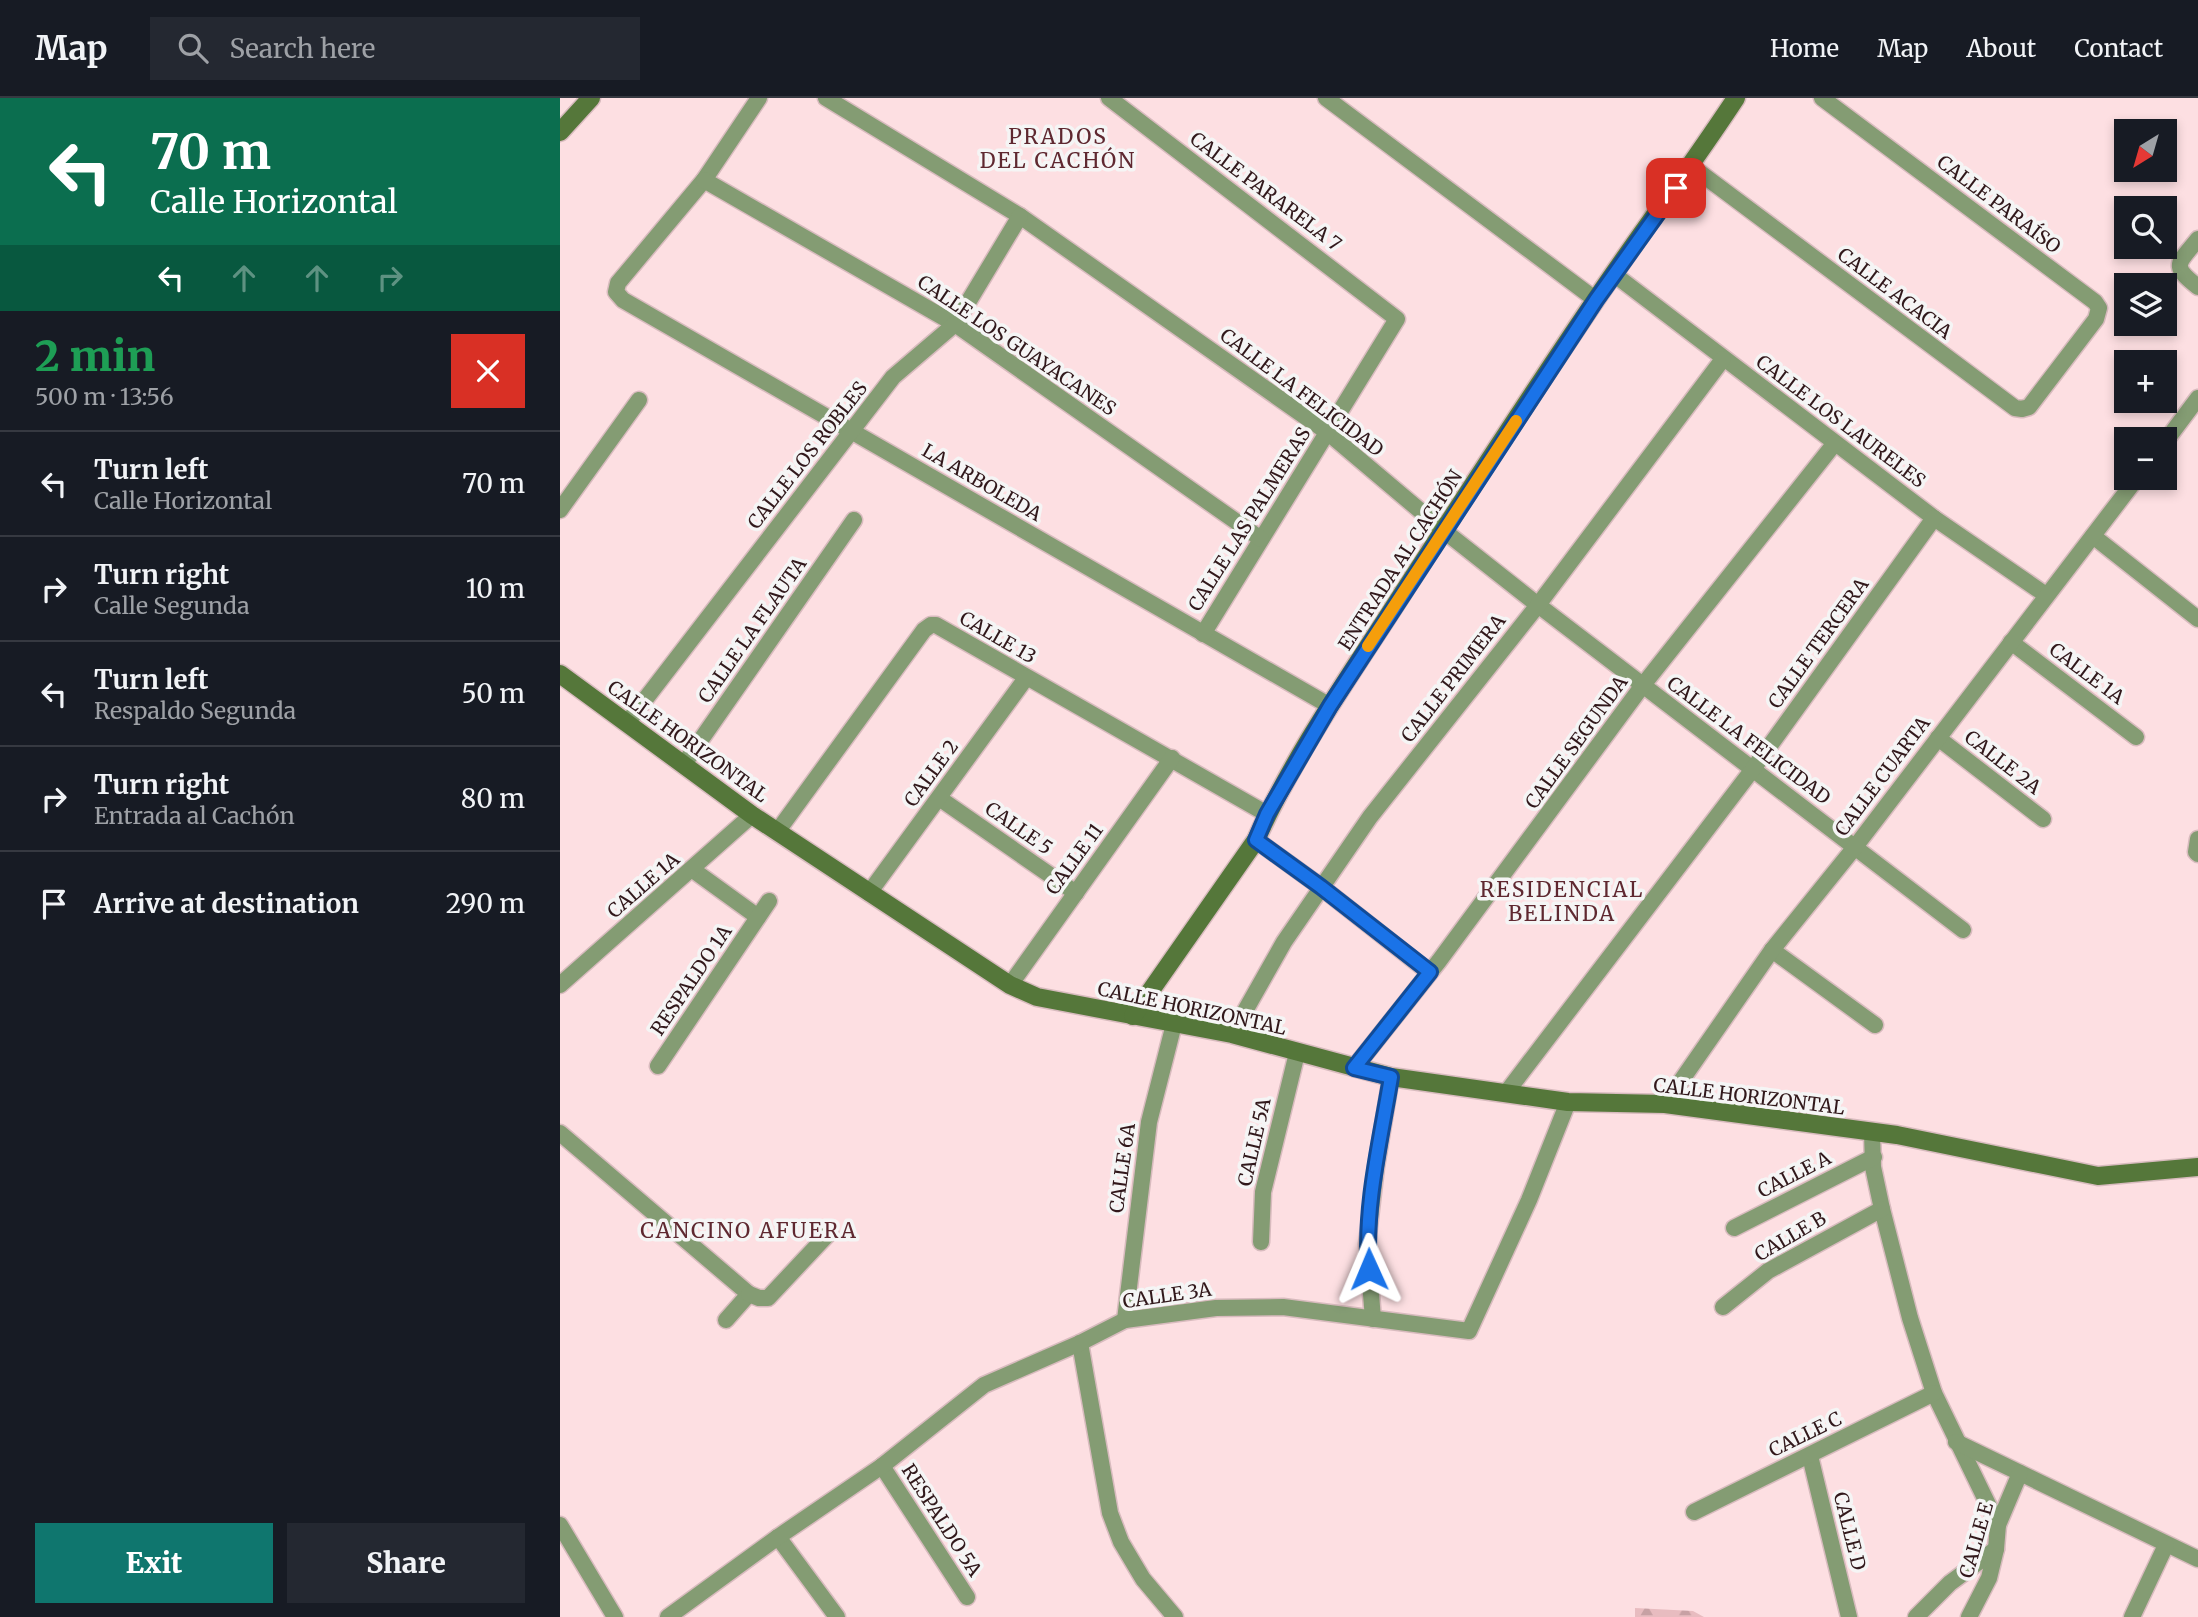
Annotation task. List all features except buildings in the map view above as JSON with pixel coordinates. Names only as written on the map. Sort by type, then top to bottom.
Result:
[{"type":"main road","points":[[560,132],[591,98]]},
{"type":"main road","name":"ENTRADA AL CACHÓN","points":[[1133,1016],[1256,840],[1267,814],[1330,706],[1443,530],[1735,98]]},
{"type":"main road","name":"CALLE HORIZONTAL","points":[[560,674],[777,832],[1010,985],[1037,997],[1232,1034],[1391,1077],[1568,1101],[1665,1104],[1897,1135],[2098,1176],[2196,1163]]},
{"type":"street","points":[[704,180],[759,98]]},
{"type":"street","name":"CALLE LA FELICIDAD","points":[[826,98],[1020,216],[1327,432],[1443,530],[1538,605],[1964,930]]},
{"type":"street","name":"CALLE PARARELA 7","points":[[1110,98],[1394,314],[1397,319]]},
{"type":"street","points":[[1326,98],[1596,300]]},
{"type":"street","name":"CALLE PARAÍSO","points":[[1822,98],[2095,302],[2099,308],[2096,319],[2065,360]]},
{"type":"street","name":"CALLE ACACIA","points":[[1691,166],[2015,408],[2022,410],[2029,407],[2065,360]]},
{"type":"street","name":"LA ARBOLEDA","points":[[704,180],[618,283],[616,292],[623,300],[1330,706]]},
{"type":"street","name":"CALLE LOS GUAYACANES","points":[[704,180],[955,324],[1261,539]]},
{"type":"street","name":"CALLE LOS ROBLES","points":[[627,723],[893,377],[955,324],[1020,216]]},
{"type":"street","points":[[2198,239],[2181,260],[2179,268],[2181,274],[2198,287]]},
{"type":"street","name":"CALLE LOS LAURELES","points":[[1615,275],[1934,518],[2046,596]]},
{"type":"street","name":"CALLE LAS PALMERAS","points":[[1203,634],[1397,319]]},
{"type":"street","name":"CALLE PRIMERA","points":[[1232,1034],[1284,942],[1370,817],[1538,605],[1723,359]]},
{"type":"street","points":[[2176,427],[2198,398]]},
{"type":"street","points":[[560,510],[639,400]]},
{"type":"street","name":"CALLE SEGUNDA","points":[[1354,1068],[1430,972],[1643,685],[1835,443]]},
{"type":"street","name":"CALLE CUARTA","points":[[1665,1104],[1772,950],[1855,847],[2128,490]]},
{"type":"street","name":"CALLE TERCERA","points":[[1506,1093],[1753,769],[1934,518]]},
{"type":"street","name":"CALLE LA FLAUTA","points":[[684,764],[854,520]]},
{"type":"street","points":[[2093,536],[2198,618]]},
{"type":"street","name":"CALLE 13","points":[[777,832],[924,629],[931,625],[936,625],[1267,814]]},
{"type":"street","name":"CALLE 1A","points":[[2011,642],[2136,737]]},
{"type":"street","name":"CALLE 2","points":[[869,893],[1026,678]]},
{"type":"street","name":"CALLE 2A","points":[[1938,738],[2043,819]]},
{"type":"street","name":"CALLE 11","points":[[1010,985],[1172,758]]},
{"type":"street","name":"CALLE 5","points":[[939,798],[1076,893]]},
{"type":"street","name":"CALLE 1A","points":[[560,985],[752,815]]},
{"type":"street","points":[[1256,840],[1430,972]]},
{"type":"street","points":[[2198,840],[2198,854]]},
{"type":"street","name":"RESPALDO 1A","points":[[693,870],[758,918]]},
{"type":"street","name":"RESPALDO 1A","points":[[658,1066],[769,901]]},
{"type":"street","points":[[1772,950],[1875,1025]]},
{"type":"street","name":"CALLE 6A","points":[[1125,1320],[1149,1122],[1174,1024]]},
{"type":"street","name":"CALLE 5A","points":[[1261,1242],[1263,1192],[1297,1053]]},
{"type":"street","points":[[1373,1319],[1367,1244],[1391,1077]]},
{"type":"street","name":"CALLE 3A","points":[[668,1617],[882,1466],[984,1385],[1125,1320],[1216,1308],[1283,1307],[1469,1331],[1529,1200],[1568,1101]]},
{"type":"street","points":[[1872,1132],[1873,1167],[1882,1209],[1910,1318],[1934,1393],[1998,1525]]},
{"type":"street","points":[[560,1133],[749,1294],[759,1298],[768,1298],[830,1232]]},
{"type":"street","name":"CALLE A","points":[[1734,1228],[1874,1157]]},
{"type":"street","name":"CALLE B","points":[[1723,1307],[1768,1271],[1882,1209]]},
{"type":"street","points":[[726,1320],[749,1294]]},
{"type":"street","points":[[1080,1343],[1110,1513],[1121,1542],[1143,1579],[1175,1617]]},
{"type":"street","name":"CALLE C","points":[[1694,1513],[1934,1393]]},
{"type":"street","points":[[1956,1442],[2198,1559]]},
{"type":"street","name":"CALLE D","points":[[1810,1456],[1849,1617]]},
{"type":"street","name":"RESPALDO 5A","points":[[882,1466],[967,1597]]},
{"type":"street","name":"CALLE E","points":[[1969,1617],[1989,1578],[1998,1525],[2020,1473]]},
{"type":"street","points":[[560,1525],[615,1617]]},
{"type":"street","points":[[778,1537],[836,1617]]},
{"type":"street","points":[[2132,1617],[2166,1545]]},
{"type":"street","points":[[1916,1617],[1950,1583],[1996,1549]]},
{"type":"green space","points":[[1635,1608],[1693,1611],[1704,1617],[1635,1617]]},
{"type":"slow traffic","points":[[1368,646],[1516,421]]},
{"type":"district","name":"PRADOS DEL CACHÓN","points":[[1058,148]]},
{"type":"district","name":"RESIDENCIAL BELINDA","points":[[1562,901]]},
{"type":"district","name":"CANCINO AFUERA","points":[[749,1230]]},
{"type":"route","points":[[1369,1269],[1367,1244],[1391,1077],[1354,1068],[1430,972],[1256,840],[1267,814],[1330,706],[1443,530],[1596,300],[1676,188]]}]
